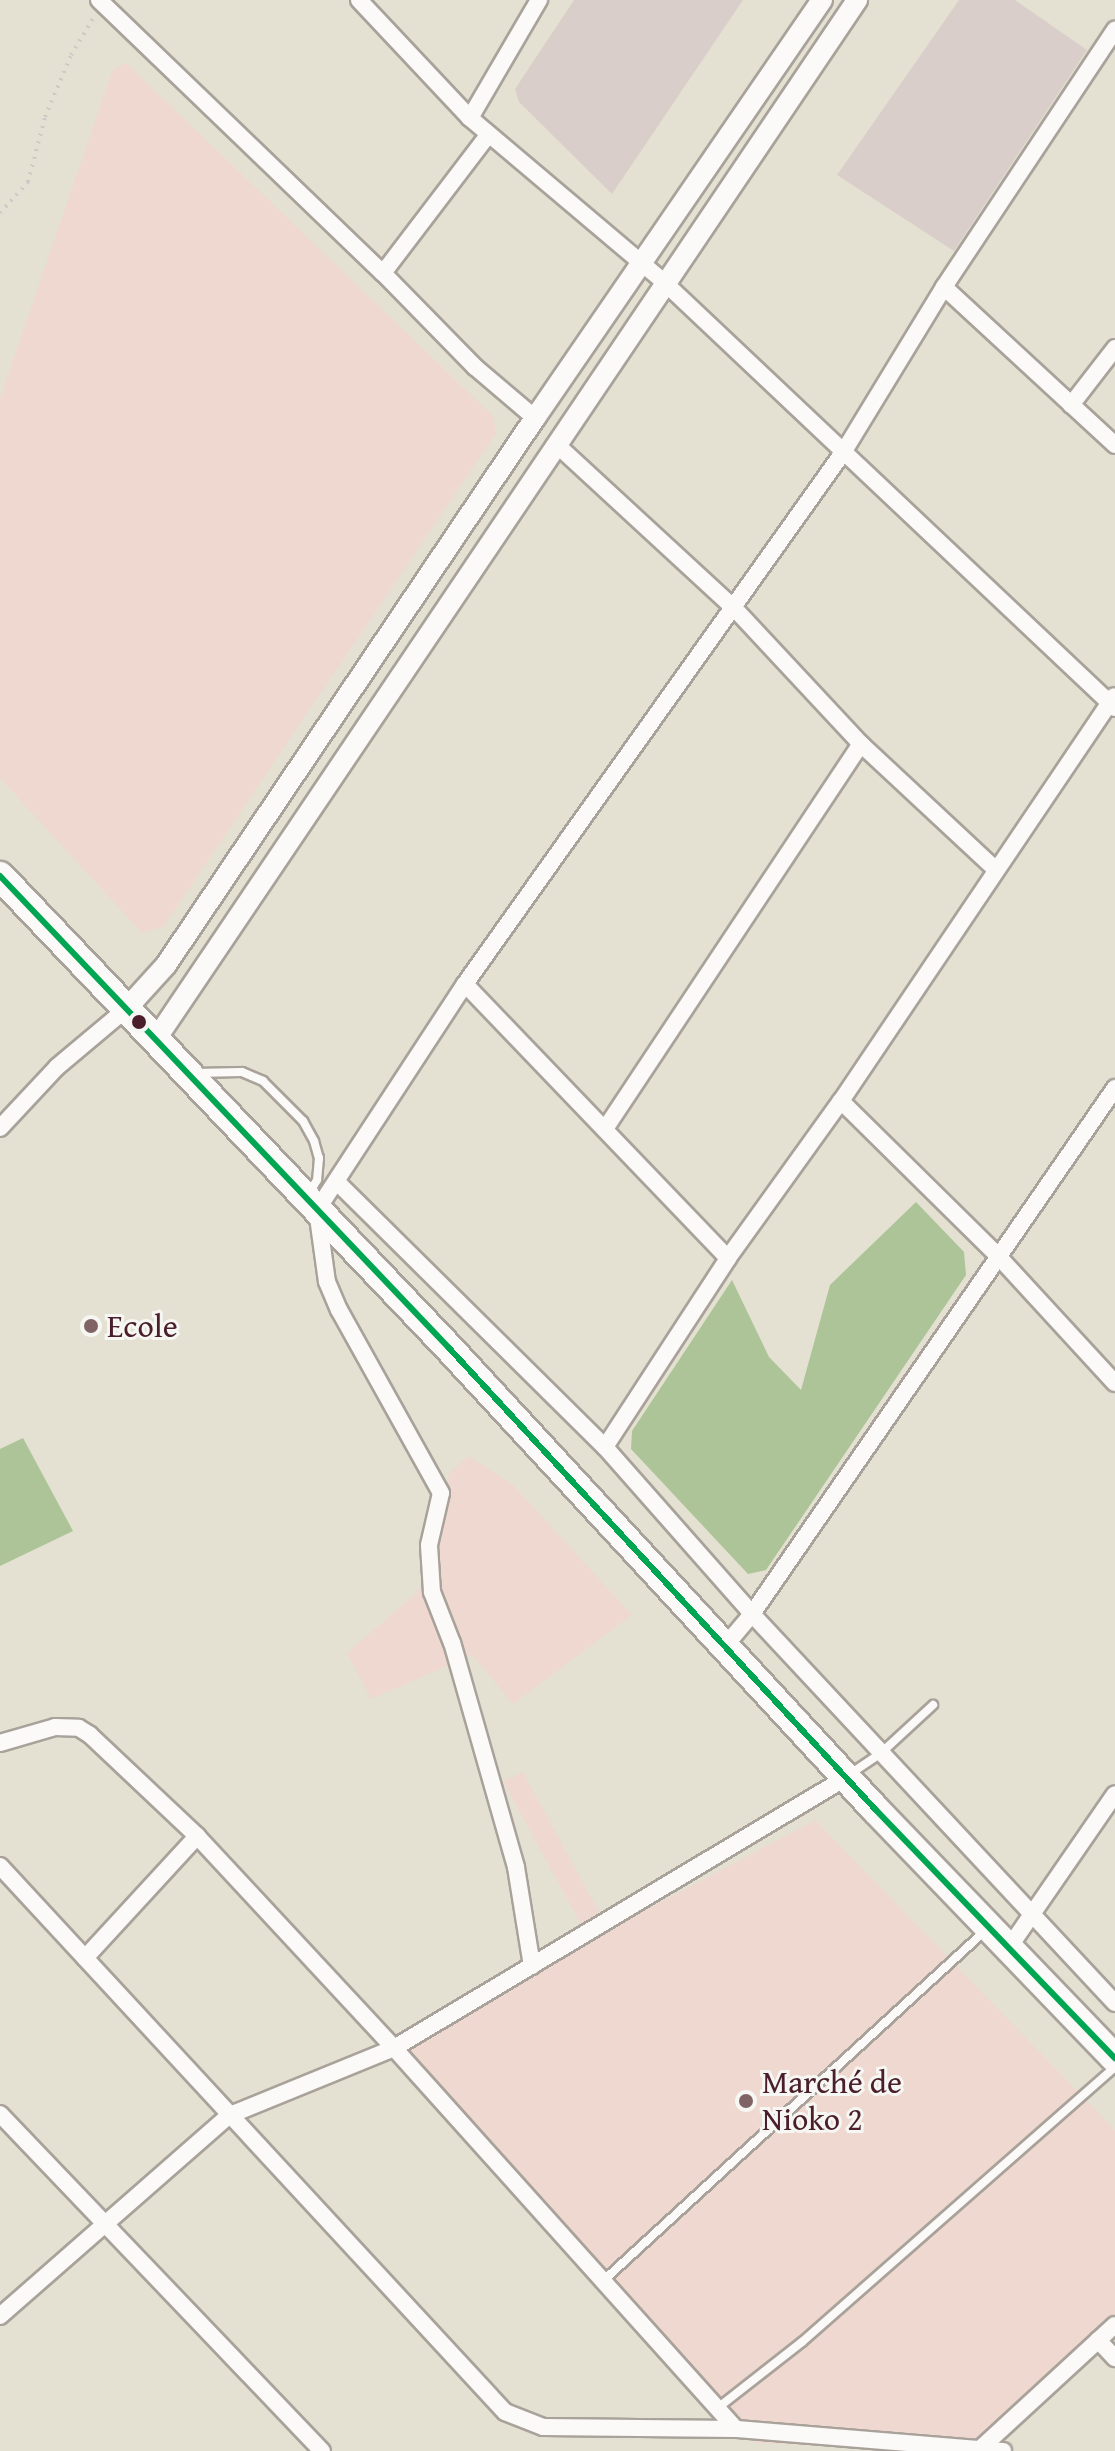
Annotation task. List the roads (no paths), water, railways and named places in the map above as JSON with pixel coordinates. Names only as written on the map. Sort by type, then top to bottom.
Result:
[{"type":"highway","points":[[0,876],[988,1928],[1115,2058]]},
{"type":"street","points":[[359,0],[488,135],[665,283],[1113,702],[995,869],[841,1101],[728,1258],[605,1447]]},
{"type":"street","points":[[470,118],[539,0]]},
{"type":"street","points":[[0,1128],[25,1097],[126,1009],[166,965],[822,0]]},
{"type":"street","points":[[154,1042],[857,0]]},
{"type":"street","points":[[100,2],[383,273],[475,367],[535,418]]},
{"type":"street","points":[[532,1966],[516,1867],[452,1643],[432,1592],[429,1545],[441,1493],[339,1310],[327,1282],[311,1205],[337,1182],[465,984],[735,609],[844,451],[944,287],[1115,30]]},
{"type":"street","points":[[383,273],[488,135]]},
{"type":"street","points":[[944,287],[1115,445]]},
{"type":"street","points":[[1071,405],[1115,348]]},
{"type":"street","points":[[556,444],[735,609],[861,744],[995,869]]},
{"type":"street","points":[[605,1129],[861,744]]},
{"type":"street","points":[[465,984],[728,1258]]},
{"type":"street","points":[[725,1646],[752,1614],[1115,1088]]},
{"type":"street","points":[[25,1097],[42,1105]]},
{"type":"street","points":[[841,1101],[999,1257],[1115,1383]]},
{"type":"street","points":[[337,1182],[605,1447],[752,1614],[1115,2003]]},
{"type":"street","points":[[0,1743],[55,1727],[79,1728],[197,1836],[394,2048],[736,2429]]},
{"type":"street","points":[[0,2316],[230,2115],[394,2048],[847,1777]]},
{"type":"street","points":[[1008,1949],[1115,1794]]},
{"type":"street","points":[[85,1958],[197,1836]]},
{"type":"street","points":[[0,1866],[505,2412],[543,2427],[736,2429],[1003,2451]]},
{"type":"street","points":[[0,2114],[322,2451]]},
{"type":"street","points":[[980,2449],[1115,2325]]},
{"type":"street","points":[[1098,2340],[1115,2358]]},
{"type":"lane","points":[[185,1074],[242,1072],[263,1081],[303,1121],[319,1158],[311,1205]]},
{"type":"lane","points":[[847,1777],[881,1753],[933,1705]]},
{"type":"lane","points":[[604,2280],[988,1928]]},
{"type":"lane","points":[[719,2407],[802,2342],[1115,2067]]},
{"type":"place","name":"Ecole","points":[[91,1326]]},
{"type":"place","name":"Marché de Nioko 2","points":[[746,2101]]}]
